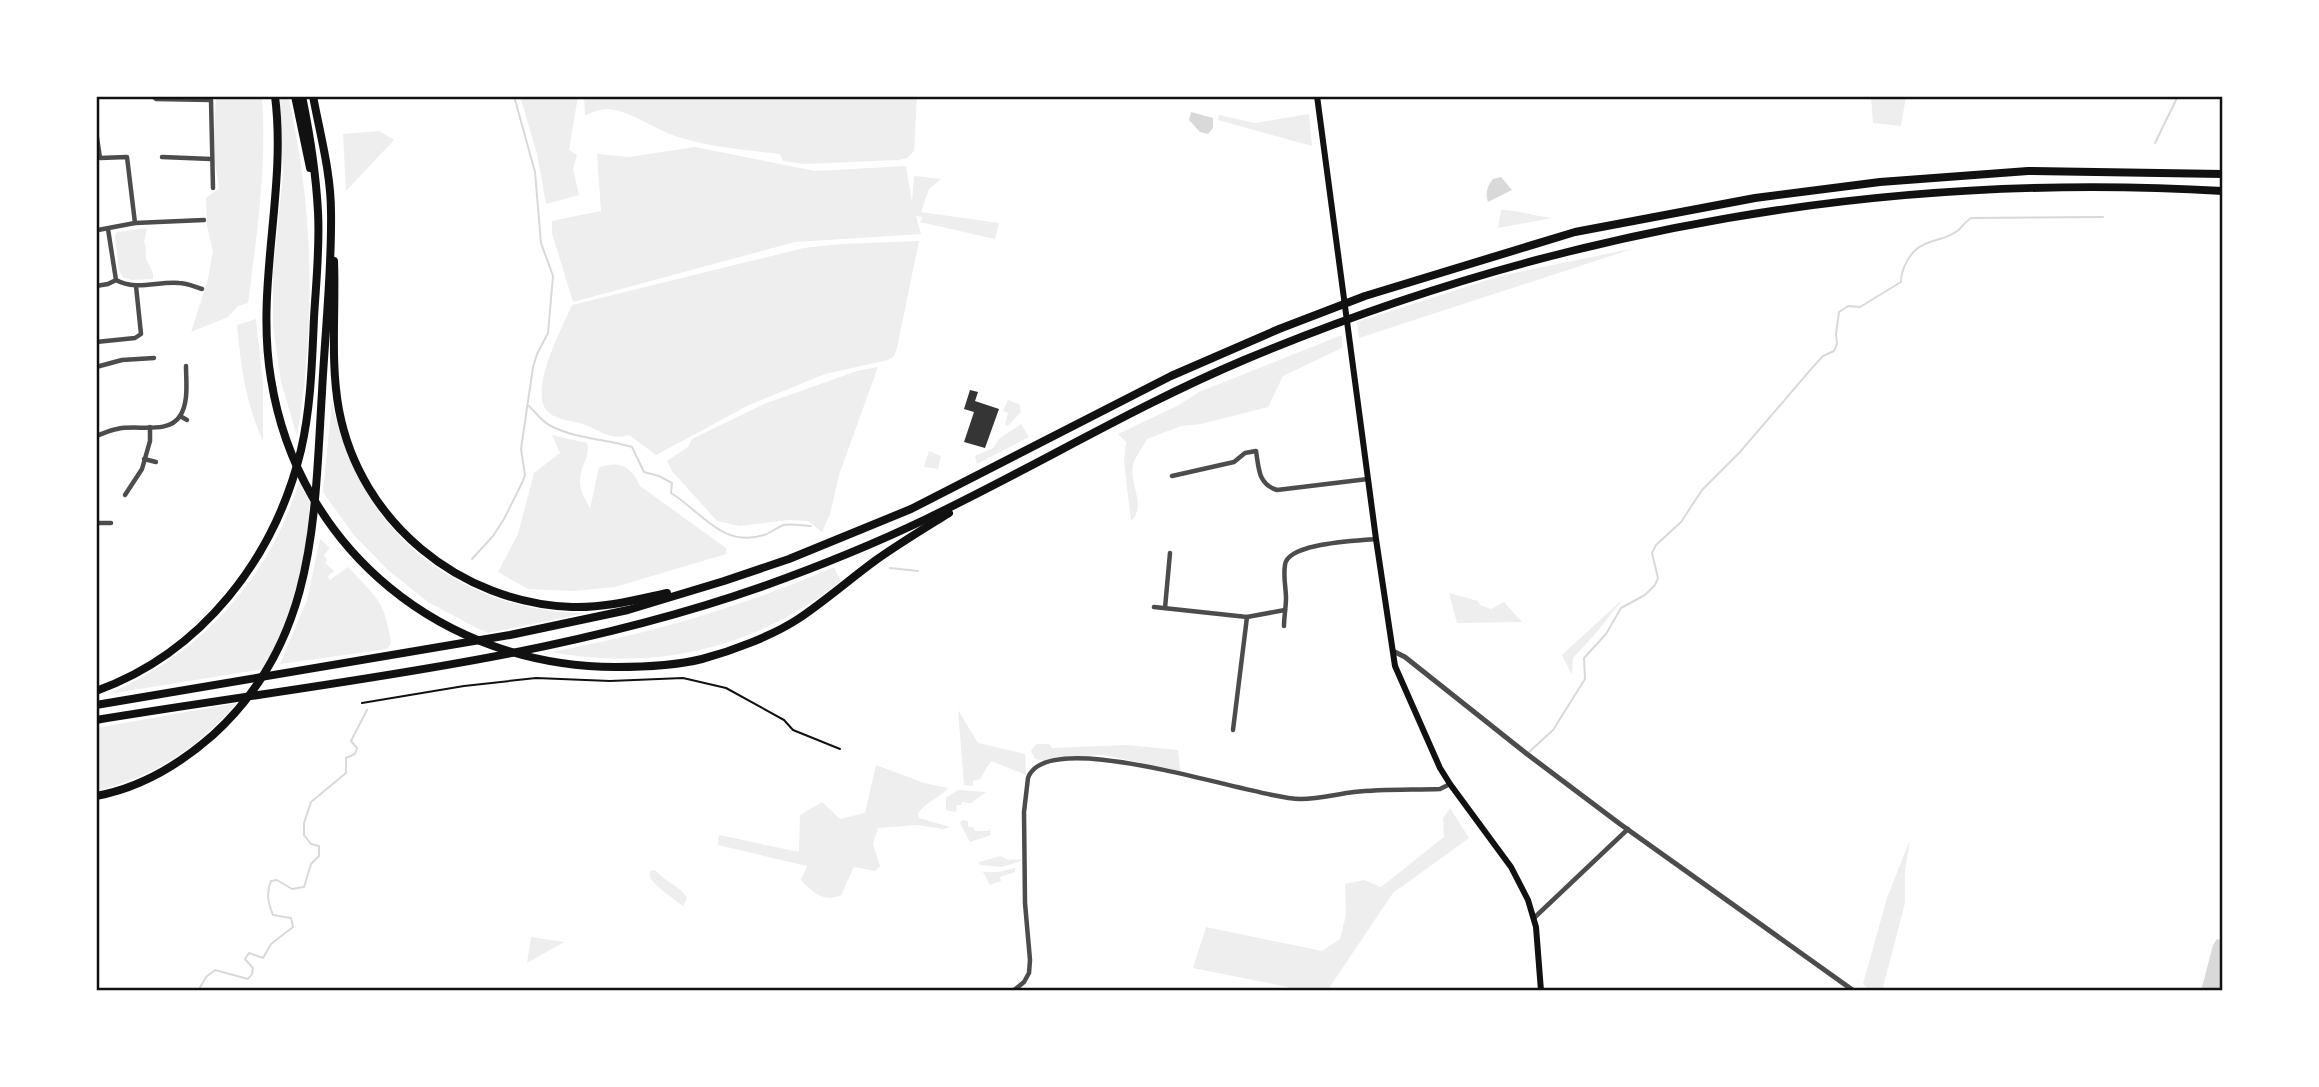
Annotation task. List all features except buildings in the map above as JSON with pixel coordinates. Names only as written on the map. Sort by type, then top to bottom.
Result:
[{"type":"highway","points":[[275,96],[277,184],[267,309],[270,376],[284,434],[309,493],[322,514],[362,563],[401,597],[438,622],[495,648],[546,662],[595,667],[648,667],[701,659],[760,638],[796,620],[879,558],[1021,471]]},
{"type":"highway","points":[[295,96],[318,209]]},
{"type":"highway","points":[[96,691],[130,677],[171,651],[207,621],[245,578],[282,508],[300,451],[308,405],[315,305],[318,209],[313,153],[302,96]]},
{"type":"highway","points":[[313,96],[331,209],[335,288],[334,358],[339,410],[347,442],[359,472],[376,500],[405,536],[453,573],[492,591],[541,604],[573,607],[611,605],[724,581]]},
{"type":"highway","points":[[96,705],[547,628],[628,610],[724,581],[789,559],[911,509],[1171,376],[1334,308],[1365,296],[1575,232],[1681,210],[1812,189],[1934,177],[2028,171],[2223,174]]},
{"type":"highway","points":[[96,720],[526,650],[677,614],[760,587],[866,546],[1021,471],[1174,392],[1244,360],[1365,312],[1597,243],[1715,219],[1805,205],[1920,193],[2030,187],[2141,187],[2223,191]]},
{"type":"highway","points":[[96,796],[130,786],[176,763],[223,725],[260,683],[291,622],[305,573],[312,532],[331,209]]},
{"type":"main road","points":[[1317,96],[1376,539],[1399,678],[1450,784],[1511,867],[1528,900],[1534,919],[1541,991]]},
{"type":"street","points":[[153,96],[156,99],[211,98],[213,188]]},
{"type":"street","points":[[96,131],[100,158],[127,157],[135,223]]},
{"type":"street","points":[[162,157],[211,159]]},
{"type":"street","points":[[98,230],[135,223],[204,220]]},
{"type":"street","points":[[108,229],[116,280]]},
{"type":"street","points":[[96,286],[116,280]]},
{"type":"street","points":[[116,280],[125,285],[180,283],[202,289]]},
{"type":"street","points":[[96,342],[135,338],[141,334],[136,286]]},
{"type":"street","points":[[96,368],[122,360],[153,358]]},
{"type":"street","points":[[96,436],[117,429],[172,424],[180,416],[185,404],[186,366]]},
{"type":"street","points":[[180,416],[187,420]]},
{"type":"street","points":[[125,495],[142,469],[150,441],[150,427]]},
{"type":"street","points":[[1172,476],[1234,462],[1245,453],[1256,451],[1261,480],[1267,487],[1277,490],[1369,479]]},
{"type":"street","points":[[144,459],[156,462]]},
{"type":"street","points":[[96,523],[111,523]]},
{"type":"street","points":[[1284,626],[1284,563],[1289,555],[1299,550],[1376,539]]},
{"type":"street","points":[[1165,608],[1170,553]]},
{"type":"street","points":[[1154,607],[1247,617],[1285,610]]},
{"type":"street","points":[[1233,730],[1247,617]]},
{"type":"street","points":[[1393,651],[1405,657],[1628,830],[1854,991]]},
{"type":"street","points":[[1013,991],[1024,982],[1029,973],[1030,952],[1025,903],[1025,791],[1030,772],[1039,766],[1058,760],[1106,760],[1300,800],[1356,792],[1440,789],[1450,784]]},
{"type":"street","points":[[1534,919],[1628,830]]},
{"type":"path","points":[[362,703],[464,686],[536,678],[610,681],[683,678],[726,688],[785,720],[793,730],[840,748]]},
{"type":"shaded area","points":[[216,96],[262,96],[263,148],[258,226],[248,303],[238,306],[228,317],[191,332],[208,279],[213,251],[207,226],[206,198],[219,188],[213,151]]},
{"type":"shaded area","points":[[280,96],[288,96],[297,138],[307,223],[307,351],[297,436],[281,382],[273,327],[273,273],[283,174]]},
{"type":"shaded area","points":[[520,96],[578,96],[569,150],[577,155],[573,169],[579,195],[546,204],[537,154]]},
{"type":"shaded area","points":[[584,96],[917,96],[914,151],[907,158],[898,160],[804,164],[783,161],[780,154],[682,138],[615,110],[603,109],[585,115]]},
{"type":"shaded area","points":[[1871,96],[1906,96],[1901,126],[1873,123]]},
{"type":"shaded area","points":[[1191,112],[1213,118],[1213,128],[1208,134],[1200,132],[1189,120]]},
{"type":"shaded area","points":[[1309,114],[1312,146],[1218,120],[1219,115],[1255,123]]},
{"type":"shaded area","points":[[379,131],[394,140],[346,191],[343,134]]},
{"type":"shaded area","points":[[695,147],[815,171],[906,166],[912,202],[914,176],[941,179],[929,189],[921,212],[999,223],[995,239],[920,222],[922,217],[916,216],[921,234],[795,242],[573,302],[552,233],[552,221],[601,211],[597,154],[629,157]]},
{"type":"shaded area","points":[[1501,177],[1512,190],[1488,202],[1489,184],[1493,179]]},
{"type":"shaded area","points":[[1501,210],[1514,211],[1552,218],[1498,228]]},
{"type":"shaded area","points":[[147,228],[144,242],[153,279],[131,280],[123,277],[119,270],[115,236],[117,232]]},
{"type":"shaded area","points":[[919,241],[897,348],[894,356],[888,360],[825,374],[749,405],[656,455],[629,435],[611,436],[583,424],[556,417],[548,412],[543,403],[544,375],[572,305],[804,248]]},
{"type":"shaded area","points":[[1635,248],[1359,338],[1357,322],[1500,276]]},
{"type":"shaded area","points":[[256,319],[263,384],[263,441],[245,384],[237,325]]},
{"type":"shaded area","points":[[1342,335],[1342,348],[1283,376],[1268,407],[1201,424],[1181,426],[1147,439],[1133,465],[1138,509],[1131,521],[1124,461],[1126,442],[1118,434],[1179,405],[1199,392]]},
{"type":"shaded area","points":[[878,367],[839,475],[830,514],[822,532],[808,521],[789,520],[739,526],[717,521],[672,471],[667,461],[688,447],[692,439],[764,404],[857,371]]},
{"type":"shaded area","points":[[1008,400],[1019,404],[1021,412],[1008,426],[1005,425],[1008,413],[1003,411]]},
{"type":"shaded area","points":[[332,401],[345,447],[364,488],[389,524],[420,555],[455,579],[495,597],[539,609],[586,613],[488,633],[428,602],[388,570],[353,534],[323,492]]},
{"type":"shaded area","points":[[1021,424],[1029,437],[977,464],[975,456],[993,448],[999,439]]},
{"type":"shaded area","points":[[552,435],[587,443],[580,482],[590,509],[599,467],[613,464],[624,466],[633,473],[640,486],[726,548],[726,554],[615,587],[573,591],[528,589],[498,572],[518,534],[534,473],[560,453]]},
{"type":"shaded area","points":[[929,451],[941,456],[938,469],[924,467]]},
{"type":"shaded area","points":[[299,482],[310,501],[301,572],[286,622],[264,669],[108,694],[173,657],[228,609],[270,550]]},
{"type":"shaded area","points":[[320,539],[330,548],[324,555],[327,560],[325,563],[334,571],[328,576],[330,580],[348,567],[378,600],[386,618],[391,643],[387,649],[280,664],[307,600]]},
{"type":"shaded area","points":[[834,567],[841,581],[809,604],[776,623],[705,649],[630,659],[552,652],[625,637],[696,618],[765,595]]},
{"type":"shaded area","points":[[1449,593],[1478,601],[1480,605],[1491,609],[1504,602],[1522,622],[1457,623]]},
{"type":"shaded area","points":[[1624,598],[1573,658],[1572,675],[1562,655]]},
{"type":"shaded area","points":[[237,703],[206,734],[174,758],[138,777],[96,791],[96,728]]},
{"type":"shaded area","points":[[958,710],[978,743],[1025,754],[1026,775],[991,761],[980,779],[973,781],[973,786],[964,785]]},
{"type":"shaded area","points":[[1036,744],[1049,744],[1052,748],[1128,745],[1178,750],[1180,771],[1104,755],[1056,757],[1044,761],[1035,759],[1031,751]]},
{"type":"shaded area","points":[[876,765],[924,783],[948,788],[918,814],[919,818],[950,827],[944,829],[917,825],[878,828],[873,844],[880,866],[875,871],[854,867],[841,895],[829,898],[810,889],[801,880],[807,866],[718,845],[719,835],[799,852],[800,815],[822,802],[840,819],[865,813]]},
{"type":"shaded area","points":[[958,790],[986,792],[971,803],[962,802],[957,805],[956,812],[946,810],[946,798]]},
{"type":"shaded area","points":[[1450,808],[1469,838],[1393,893],[1327,991],[1286,991],[1288,987],[1193,968],[1206,927],[1322,951],[1340,939],[1346,915],[1345,884],[1364,880],[1381,887],[1444,837],[1443,818]]},
{"type":"shaded area","points":[[962,820],[968,821],[968,827],[973,827],[975,831],[988,831],[990,828],[991,835],[970,842],[960,823]]},
{"type":"shaded area","points":[[1910,840],[1905,871],[1905,903],[1882,991],[1871,991],[1863,984],[1887,898]]},
{"type":"shaded area","points":[[1001,856],[1008,860],[1022,859],[1002,867],[980,865],[979,862]]},
{"type":"shaded area","points":[[1015,868],[1015,872],[1000,877],[1001,881],[990,885],[983,872],[999,872]]},
{"type":"shaded area","points":[[655,870],[684,894],[687,898],[683,906],[650,878],[650,871]]},
{"type":"shaded area","points":[[531,937],[564,942],[527,963]]},
{"type":"shaded area","points":[[2217,939],[2223,941],[2223,991],[2201,991],[2213,945]]},
{"type":"waterway","points":[[472,559],[493,536],[523,481],[525,475],[521,449],[533,367],[548,333],[553,276],[541,243],[535,172],[514,96]]},
{"type":"waterway","points":[[2155,143],[2178,96]]},
{"type":"waterway","points":[[1528,753],[1553,730],[1585,679],[1584,658],[1606,634],[1621,608],[1645,595],[1655,585],[1658,578],[1652,553],[1656,545],[1681,522],[1702,490],[1740,452],[1823,356],[1834,351],[1839,312],[1848,306],[1860,307],[1901,282],[1905,266],[1914,251],[1956,232],[1971,218],[2103,217]]},
{"type":"waterway","points":[[529,406],[546,423],[559,430],[632,447],[644,472],[672,483],[671,493],[724,532],[749,538],[767,534],[784,525],[811,526]]},
{"type":"waterway","points":[[890,568],[918,571]]},
{"type":"waterway","points":[[198,991],[206,977],[215,970],[248,979],[253,968],[245,959],[249,953],[263,958],[271,944],[293,927],[291,918],[273,915],[268,898],[269,885],[271,881],[277,880],[292,889],[304,887],[311,864],[319,856],[319,846],[311,844],[304,835],[304,823],[311,802],[346,773],[346,758],[355,754],[357,748],[351,741],[367,710]]}]
